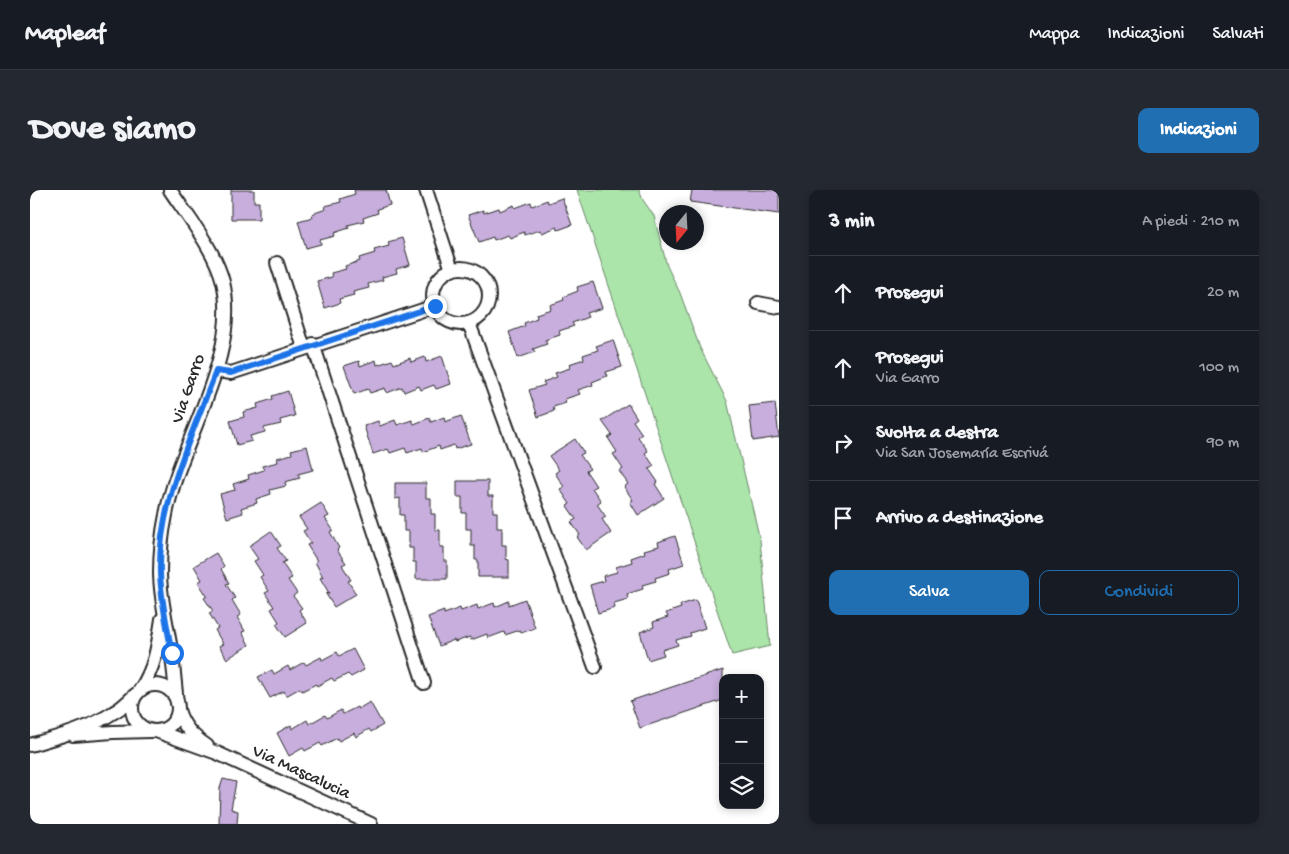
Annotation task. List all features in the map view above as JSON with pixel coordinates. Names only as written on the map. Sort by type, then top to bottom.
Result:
[{"type":"street","name":"Via Garro","points":[[164,609],[160,573],[161,544],[166,514],[173,486],[216,371],[226,321],[226,300],[223,281],[216,262],[170,190]]},
{"type":"street","points":[[426,190],[452,270]]},
{"type":"street","points":[[277,263],[309,346],[424,683]]},
{"type":"street","points":[[459,268],[471,270],[482,277],[488,288],[489,300],[484,312],[480,317],[469,323],[455,324],[448,321],[435,306],[433,295],[436,284],[443,275],[452,270],[459,268]]},
{"type":"street","points":[[758,303],[779,307]]},
{"type":"street","points":[[216,371],[231,373],[435,306]]},
{"type":"street","points":[[469,323],[595,667]]},
{"type":"street","points":[[164,609],[153,666],[132,706],[135,720],[142,727],[217,753]]},
{"type":"street","points":[[164,609],[181,720],[190,733],[217,753]]},
{"type":"street","points":[[30,745],[58,737],[95,722],[114,712],[138,693],[154,685],[164,687],[173,694],[178,707],[172,724],[163,730],[58,737]]},
{"type":"street","name":"Via Mascalucia","points":[[217,753],[371,824]]},
{"type":"green space","points":[[577,190],[639,190],[643,200],[654,216],[659,235],[659,250],[663,250],[667,266],[680,293],[700,348],[727,401],[760,540],[770,646],[732,655]]},
{"type":"building","points":[[231,190],[254,190],[254,202],[259,202],[259,219],[231,219]]},
{"type":"building","points":[[354,190],[386,190],[390,205],[377,209],[378,213],[363,218],[364,221],[348,225],[349,228],[334,233],[335,236],[320,240],[321,244],[306,248],[298,221],[313,217],[312,214],[326,209],[325,206],[341,202],[340,199],[355,194]]},
{"type":"building","points":[[692,190],[779,190],[779,214],[690,202]]},
{"type":"building","points":[[562,198],[572,225],[558,230],[557,227],[542,233],[540,230],[525,235],[524,232],[510,238],[508,235],[494,240],[493,237],[479,242],[468,215],[483,210],[484,213],[499,208],[500,211],[514,205],[515,208],[531,202],[532,206],[547,200],[548,203]]},
{"type":"building","points":[[402,238],[410,265],[396,269],[397,273],[382,277],[383,280],[368,284],[369,288],[353,292],[354,295],[339,299],[340,303],[325,308],[317,281],[332,277],[331,273],[346,269],[345,266],[360,261],[359,258],[375,253],[374,250],[389,246],[388,242]]},
{"type":"building","points":[[593,282],[602,308],[586,313],[588,317],[572,323],[574,326],[559,331],[560,335],[545,340],[547,344],[533,349],[535,352],[518,358],[509,332],[525,326],[524,323],[537,318],[536,314],[551,309],[550,305],[564,300],[563,297],[578,291],[577,287]]},
{"type":"building","points":[[613,340],[622,367],[606,372],[607,376],[592,382],[593,385],[578,390],[580,394],[565,399],[566,403],[553,407],[554,411],[538,417],[529,390],[545,385],[543,382],[557,377],[555,373],[570,368],[569,364],[584,359],[583,355],[598,350],[596,346]]},
{"type":"building","points":[[442,356],[451,384],[436,389],[434,385],[421,390],[419,386],[404,392],[402,387],[387,393],[385,388],[370,393],[368,389],[354,394],[344,366],[359,361],[360,366],[376,360],[377,365],[392,360],[394,364],[410,358],[411,362],[425,357],[426,362]]},
{"type":"building","points":[[288,391],[295,416],[280,420],[281,424],[264,428],[265,432],[250,436],[252,441],[237,445],[230,421],[244,417],[243,412],[258,408],[257,404],[273,399],[272,396]]},
{"type":"building","points":[[775,403],[779,437],[753,441],[749,406]]},
{"type":"building","points":[[628,404],[637,418],[633,421],[642,434],[638,437],[648,451],[645,453],[654,466],[649,469],[658,482],[655,484],[664,498],[638,515],[630,502],[633,500],[624,487],[628,484],[619,471],[623,469],[613,454],[617,452],[608,438],[612,435],[602,421]]},
{"type":"building","points":[[461,416],[471,444],[455,449],[454,445],[440,450],[439,446],[423,452],[422,448],[407,453],[405,448],[390,453],[388,449],[373,454],[364,426],[378,421],[380,426],[395,420],[397,425],[412,420],[414,424],[429,418],[431,422],[444,417],[445,422]]},
{"type":"building","points":[[575,439],[584,453],[580,455],[590,469],[586,471],[596,486],[592,488],[601,501],[597,504],[606,517],[602,519],[611,533],[586,550],[577,537],[580,535],[571,522],[576,519],[567,506],[570,504],[560,489],[564,487],[555,473],[559,470],[549,456]]},
{"type":"building","points":[[307,446],[313,470],[298,474],[300,478],[285,482],[286,486],[270,490],[271,494],[256,499],[257,503],[241,508],[243,513],[227,518],[220,494],[235,490],[233,484],[249,479],[248,475],[264,470],[262,466],[278,462],[277,458],[292,454],[291,450]]},
{"type":"building","points":[[457,481],[488,481],[488,496],[493,496],[493,512],[497,512],[497,528],[502,528],[502,545],[506,545],[506,559],[509,560],[509,577],[478,577],[478,560],[475,560],[475,546],[471,546],[471,529],[466,529],[466,513],[462,513],[462,497],[457,497]]},
{"type":"building","points":[[395,483],[426,483],[426,498],[431,498],[431,514],[435,514],[435,530],[440,530],[440,547],[444,547],[444,561],[447,561],[447,579],[416,579],[416,562],[413,562],[413,548],[409,548],[409,531],[404,531],[404,515],[400,515],[400,498],[395,499]]},
{"type":"building","points":[[321,503],[329,516],[325,518],[333,530],[330,532],[339,548],[337,550],[346,563],[342,565],[351,580],[348,581],[356,594],[334,607],[326,594],[329,593],[320,578],[323,577],[315,562],[317,561],[307,545],[311,543],[303,531],[307,529],[299,517]]},
{"type":"building","points":[[271,531],[281,546],[277,548],[286,561],[282,563],[292,578],[288,580],[297,593],[293,596],[302,608],[299,610],[307,623],[285,637],[276,624],[279,622],[271,609],[274,607],[265,593],[269,591],[260,577],[263,575],[254,561],[258,559],[249,546]]},
{"type":"building","points":[[675,536],[684,564],[669,569],[670,573],[655,578],[656,581],[642,585],[643,589],[627,594],[628,599],[614,603],[615,608],[598,613],[590,585],[604,581],[603,576],[617,572],[616,567],[632,562],[631,558],[645,553],[644,550],[659,546],[658,542]]},
{"type":"building","points":[[216,553],[224,566],[221,569],[229,583],[226,584],[235,598],[232,600],[241,615],[237,617],[245,631],[242,632],[249,645],[227,659],[219,646],[223,644],[215,630],[218,628],[209,613],[213,611],[204,598],[207,596],[198,582],[202,580],[194,566]]},
{"type":"building","points":[[525,599],[535,628],[521,633],[520,630],[505,635],[504,632],[488,638],[487,634],[471,640],[470,637],[455,642],[454,640],[439,646],[428,617],[460,608],[461,611],[477,605],[478,609],[494,603],[495,607],[509,601],[509,605]]},
{"type":"building","points":[[696,600],[705,628],[690,633],[691,636],[676,640],[678,645],[662,650],[664,655],[648,660],[640,632],[654,627],[653,622],[668,617],[666,613],[681,608],[680,605]]},
{"type":"building","points":[[353,649],[364,670],[351,677],[348,674],[334,681],[332,678],[302,691],[300,688],[286,696],[284,691],[270,698],[258,677],[272,670],[274,674],[288,666],[290,670],[304,662],[306,665],[321,657],[322,660],[337,652],[339,656]]},
{"type":"building","points":[[723,670],[723,674],[719,674],[719,701],[640,728],[630,701]]},
{"type":"building","points":[[370,702],[383,725],[371,732],[369,729],[356,737],[354,733],[339,741],[337,738],[322,746],[320,743],[305,751],[303,748],[289,756],[277,733],[291,725],[292,729],[307,720],[309,724],[325,715],[327,718],[341,710],[343,714],[357,707],[358,709]]},
{"type":"building","points":[[223,779],[236,782],[231,809],[238,811],[237,824],[219,824],[220,788]]},
{"type":"route","points":[[172,653],[160,573],[161,544],[173,486],[216,371],[231,373],[313,344],[435,306]]}]
